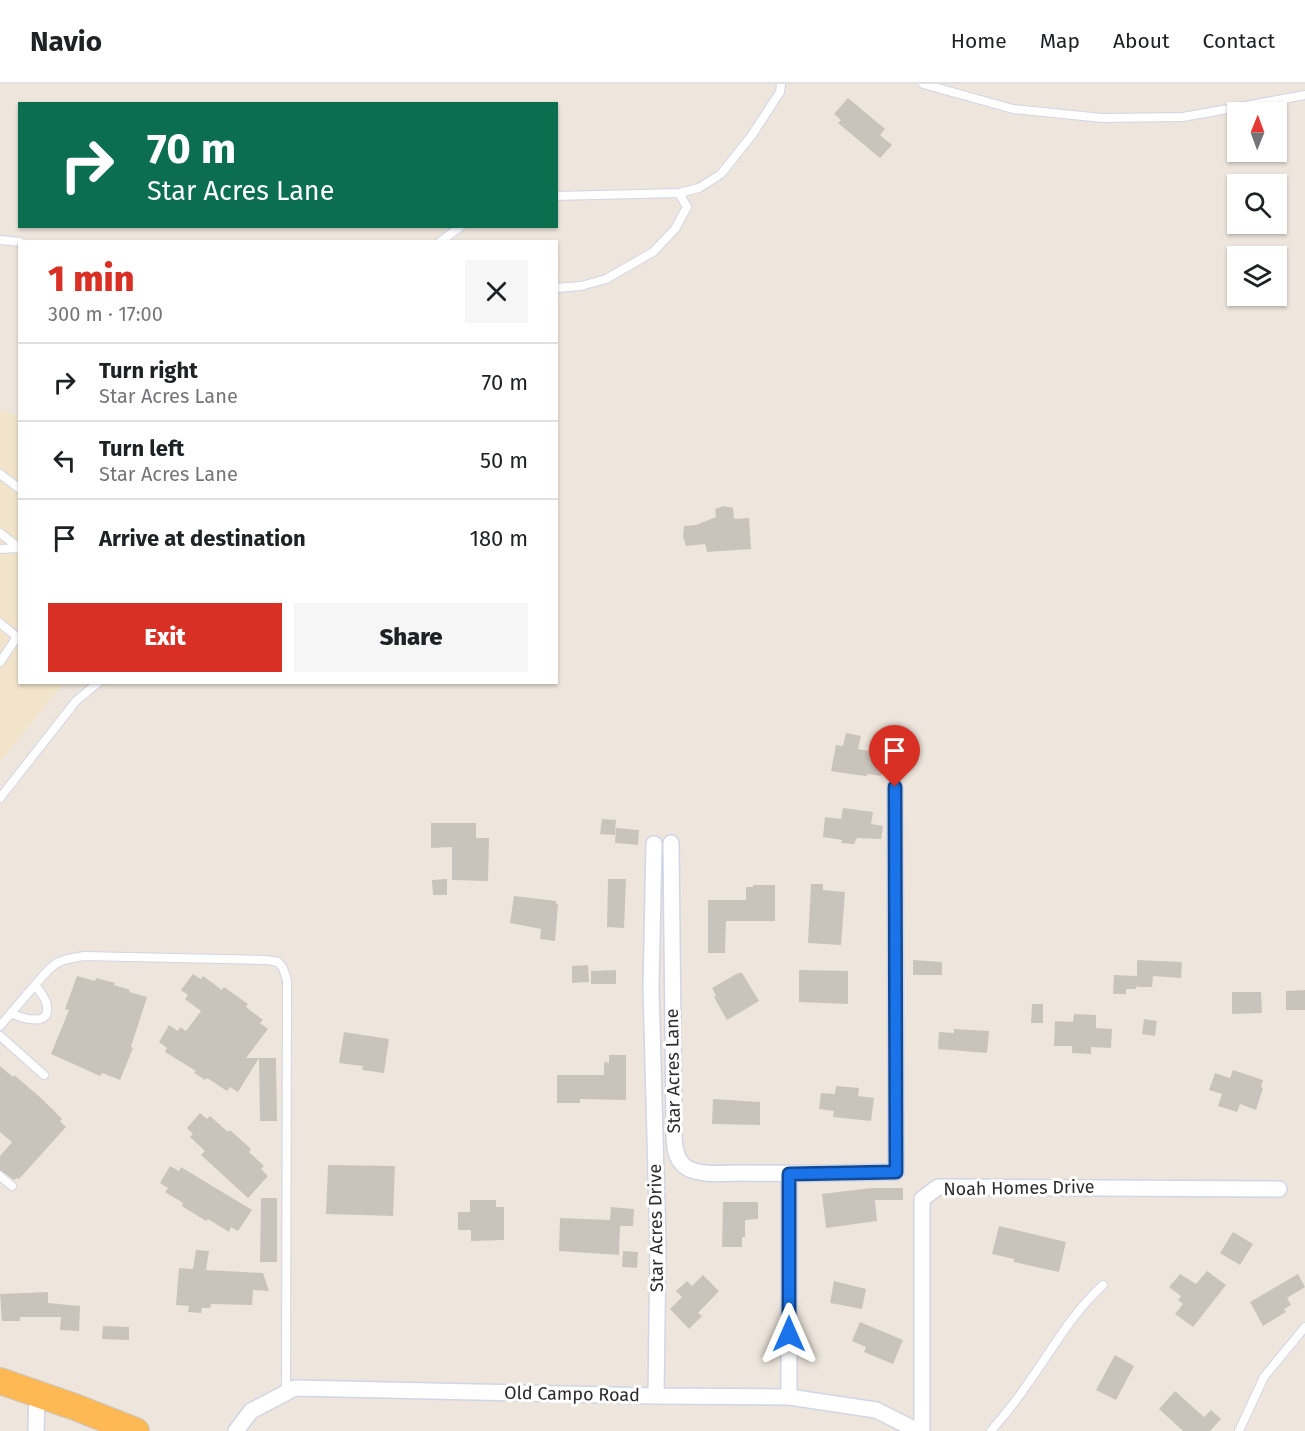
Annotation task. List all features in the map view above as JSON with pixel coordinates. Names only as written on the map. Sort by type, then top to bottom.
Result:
[{"type":"highway","points":[[0,1381],[136,1431]]},
{"type":"street","name":"Star Acres Lane","points":[[671,843],[674,1147],[681,1162],[689,1169],[708,1172],[789,1174],[896,1172],[895,787]]},
{"type":"street","name":"Star Acres Drive","points":[[654,844],[651,989],[658,1248],[656,1396]]},
{"type":"street","points":[[789,1174],[789,1397]]},
{"type":"street","name":"Noah Homes Drive","points":[[920,1431],[922,1199],[938,1187],[1279,1189]]},
{"type":"street","name":"Old Campo Road","points":[[236,1431],[251,1411],[295,1388],[789,1397],[876,1410],[920,1431]]},
{"type":"street","points":[[36,1431],[37,1394]]},
{"type":"lane","points":[[558,196],[679,193],[699,188],[721,174],[752,135],[780,92],[781,84]]},
{"type":"lane","points":[[923,84],[1013,109],[1102,118],[1183,117],[1305,95]]},
{"type":"lane","points":[[558,288],[581,286],[606,279],[653,252],[675,229],[687,207],[679,193]]},
{"type":"lane","points":[[443,240],[458,228]]},
{"type":"lane","points":[[0,240],[18,242]]},
{"type":"lane","points":[[0,474],[18,488]]},
{"type":"lane","points":[[0,532],[18,547]]},
{"type":"lane","points":[[0,549],[18,548]]},
{"type":"lane","points":[[0,623],[18,636],[0,662]]},
{"type":"lane","points":[[0,798],[76,702],[97,684]]},
{"type":"lane","points":[[0,1026],[55,963],[64,959],[84,956],[267,960],[278,962],[283,968],[287,980],[286,1392]]},
{"type":"lane","points":[[11,1013],[23,1019],[35,1021],[43,1017],[46,1011],[46,1001],[35,985]]},
{"type":"lane","points":[[0,1036],[44,1075]]},
{"type":"lane","points":[[0,1176],[12,1186]]},
{"type":"lane","points":[[991,1431],[1026,1387],[1047,1353],[1086,1300],[1103,1285]]},
{"type":"lane","points":[[1239,1431],[1264,1377],[1305,1327]]},
{"type":"shaded area","points":[[0,409],[18,417],[18,684],[63,684],[0,762]]},
{"type":"building","points":[[848,98],[885,129],[880,135],[892,145],[880,158],[838,123],[841,120],[834,114]]},
{"type":"building","points":[[724,506],[733,508],[734,519],[749,518],[751,549],[707,552],[705,544],[686,546],[683,536],[684,526],[696,525],[716,517],[715,509]]},
{"type":"building","points":[[846,733],[861,736],[858,749],[885,754],[881,776],[831,771],[836,745],[843,746]]},
{"type":"building","points":[[843,808],[873,812],[871,824],[883,826],[881,839],[857,838],[854,844],[841,843],[842,840],[823,837],[825,817],[841,819]]},
{"type":"building","points":[[602,819],[616,820],[615,835],[600,834]]},
{"type":"building","points":[[431,823],[476,823],[476,838],[489,838],[488,881],[452,880],[452,847],[431,848]]},
{"type":"building","points":[[616,828],[639,830],[638,845],[615,843]]},
{"type":"building","points":[[447,879],[447,895],[433,895],[432,880]]},
{"type":"building","points":[[608,879],[626,879],[624,928],[607,927]]},
{"type":"building","points":[[811,884],[823,884],[823,890],[845,892],[841,945],[808,943]]},
{"type":"building","points":[[753,885],[775,885],[775,921],[726,921],[725,953],[708,953],[708,900],[746,900],[746,887],[753,887]]},
{"type":"building","points":[[514,896],[556,901],[558,904],[555,941],[540,939],[541,929],[510,923]]},
{"type":"building","points":[[913,960],[942,962],[942,975],[913,975]]},
{"type":"building","points":[[1137,960],[1182,962],[1181,978],[1153,976],[1152,987],[1137,987],[1137,984],[1136,989],[1126,989],[1126,994],[1113,994],[1114,975],[1137,976]]},
{"type":"building","points":[[588,965],[589,982],[572,983],[572,966]]},
{"type":"building","points":[[616,970],[616,984],[591,984],[591,971]]},
{"type":"building","points":[[799,970],[848,971],[848,1004],[799,1002]]},
{"type":"building","points":[[742,973],[759,1001],[727,1020],[714,997],[716,996],[712,988]]},
{"type":"building","points":[[193,974],[201,979],[203,976],[222,990],[224,987],[248,1004],[246,1007],[263,1020],[260,1023],[268,1029],[246,1058],[259,1058],[238,1092],[230,1087],[227,1091],[207,1078],[205,1080],[194,1073],[196,1071],[165,1052],[167,1048],[159,1042],[169,1025],[178,1031],[180,1027],[186,1031],[201,1011],[185,999],[188,995],[181,990]]},
{"type":"building","points":[[77,976],[115,983],[114,985],[130,990],[129,992],[147,997],[131,1047],[133,1048],[120,1080],[102,1073],[100,1076],[51,1054],[69,1010],[65,1009]]},
{"type":"building","points":[[1305,990],[1305,1010],[1286,1010],[1286,991]]},
{"type":"building","points":[[1232,992],[1261,992],[1262,1013],[1232,1014]]},
{"type":"building","points":[[1032,1004],[1043,1004],[1043,1023],[1031,1023]]},
{"type":"building","points":[[1074,1014],[1096,1015],[1096,1028],[1112,1029],[1111,1048],[1091,1047],[1091,1054],[1072,1053],[1072,1046],[1054,1046],[1055,1021],[1073,1022]]},
{"type":"building","points":[[1144,1019],[1157,1021],[1155,1036],[1142,1034]]},
{"type":"building","points":[[954,1029],[989,1031],[987,1053],[938,1049],[939,1032],[954,1033]]},
{"type":"building","points":[[344,1032],[389,1039],[384,1073],[362,1070],[363,1066],[339,1063]]},
{"type":"building","points":[[609,1055],[626,1055],[626,1100],[580,1099],[580,1103],[557,1103],[557,1075],[604,1075],[604,1062],[609,1063]]},
{"type":"building","points":[[259,1058],[276,1058],[277,1121],[260,1121]]},
{"type":"building","points":[[0,1066],[41,1098],[62,1119],[60,1121],[66,1127],[19,1179],[14,1180],[0,1170],[0,1156],[12,1142],[0,1132]]},
{"type":"building","points":[[1233,1070],[1263,1080],[1261,1087],[1263,1088],[1256,1110],[1240,1104],[1237,1112],[1218,1106],[1222,1094],[1209,1090],[1215,1073],[1230,1078]]},
{"type":"building","points":[[836,1086],[859,1088],[858,1096],[874,1098],[871,1121],[833,1117],[834,1111],[819,1109],[821,1093],[835,1094]]},
{"type":"building","points":[[713,1099],[760,1102],[760,1125],[712,1124]]},
{"type":"building","points":[[200,1113],[207,1119],[210,1116],[228,1132],[230,1130],[251,1149],[249,1152],[264,1166],[261,1169],[268,1176],[248,1198],[201,1155],[205,1151],[190,1137],[193,1134],[187,1128]]},
{"type":"building","points":[[328,1165],[395,1166],[393,1216],[326,1214]]},
{"type":"building","points":[[170,1166],[179,1171],[181,1167],[252,1210],[238,1231],[231,1227],[229,1232],[208,1219],[206,1221],[165,1192],[168,1188],[160,1183]]},
{"type":"building","points":[[872,1188],[903,1188],[903,1200],[875,1200],[877,1221],[826,1228],[822,1194]]},
{"type":"building","points":[[261,1198],[277,1198],[277,1262],[260,1262]]},
{"type":"building","points":[[470,1200],[496,1200],[496,1207],[504,1207],[504,1240],[471,1241],[471,1230],[458,1230],[458,1212],[470,1212]]},
{"type":"building","points":[[723,1202],[758,1202],[758,1219],[745,1220],[745,1237],[742,1237],[742,1247],[722,1247]]},
{"type":"building","points":[[611,1207],[634,1209],[633,1226],[620,1226],[619,1255],[559,1251],[560,1218],[610,1220]]},
{"type":"building","points":[[999,1226],[1066,1242],[1059,1272],[1014,1262],[1014,1259],[992,1254]]},
{"type":"building","points":[[1233,1232],[1253,1244],[1240,1265],[1220,1253]]},
{"type":"building","points":[[196,1250],[209,1251],[206,1270],[263,1273],[269,1291],[253,1290],[252,1305],[211,1304],[210,1308],[202,1308],[201,1313],[188,1312],[189,1306],[176,1305],[179,1268],[193,1269]]},
{"type":"building","points":[[623,1251],[638,1252],[637,1268],[622,1267]]},
{"type":"building","points":[[1207,1271],[1226,1285],[1193,1327],[1175,1314],[1183,1304],[1178,1300],[1181,1296],[1169,1287],[1180,1274],[1196,1284]]},
{"type":"building","points":[[1298,1274],[1305,1287],[1287,1298],[1291,1305],[1284,1309],[1286,1312],[1263,1326],[1250,1302]]},
{"type":"building","points":[[703,1275],[719,1291],[698,1313],[702,1316],[689,1329],[670,1309],[682,1297],[676,1291],[687,1281],[692,1286]]},
{"type":"building","points":[[834,1281],[866,1289],[862,1309],[830,1303]]},
{"type":"building","points":[[48,1292],[48,1303],[80,1306],[79,1331],[60,1330],[61,1317],[20,1317],[20,1321],[2,1321],[0,1294]]},
{"type":"building","points":[[860,1322],[903,1340],[893,1364],[864,1352],[866,1347],[852,1341]]},
{"type":"building","points":[[103,1326],[129,1327],[129,1340],[102,1339]]},
{"type":"building","points":[[1115,1355],[1134,1366],[1116,1400],[1096,1390]]},
{"type":"building","points":[[1175,1391],[1204,1417],[1211,1410],[1221,1419],[1210,1431],[1183,1431],[1159,1409]]},
{"type":"route","points":[[789,1334],[789,1174],[896,1172],[895,787]]}]
